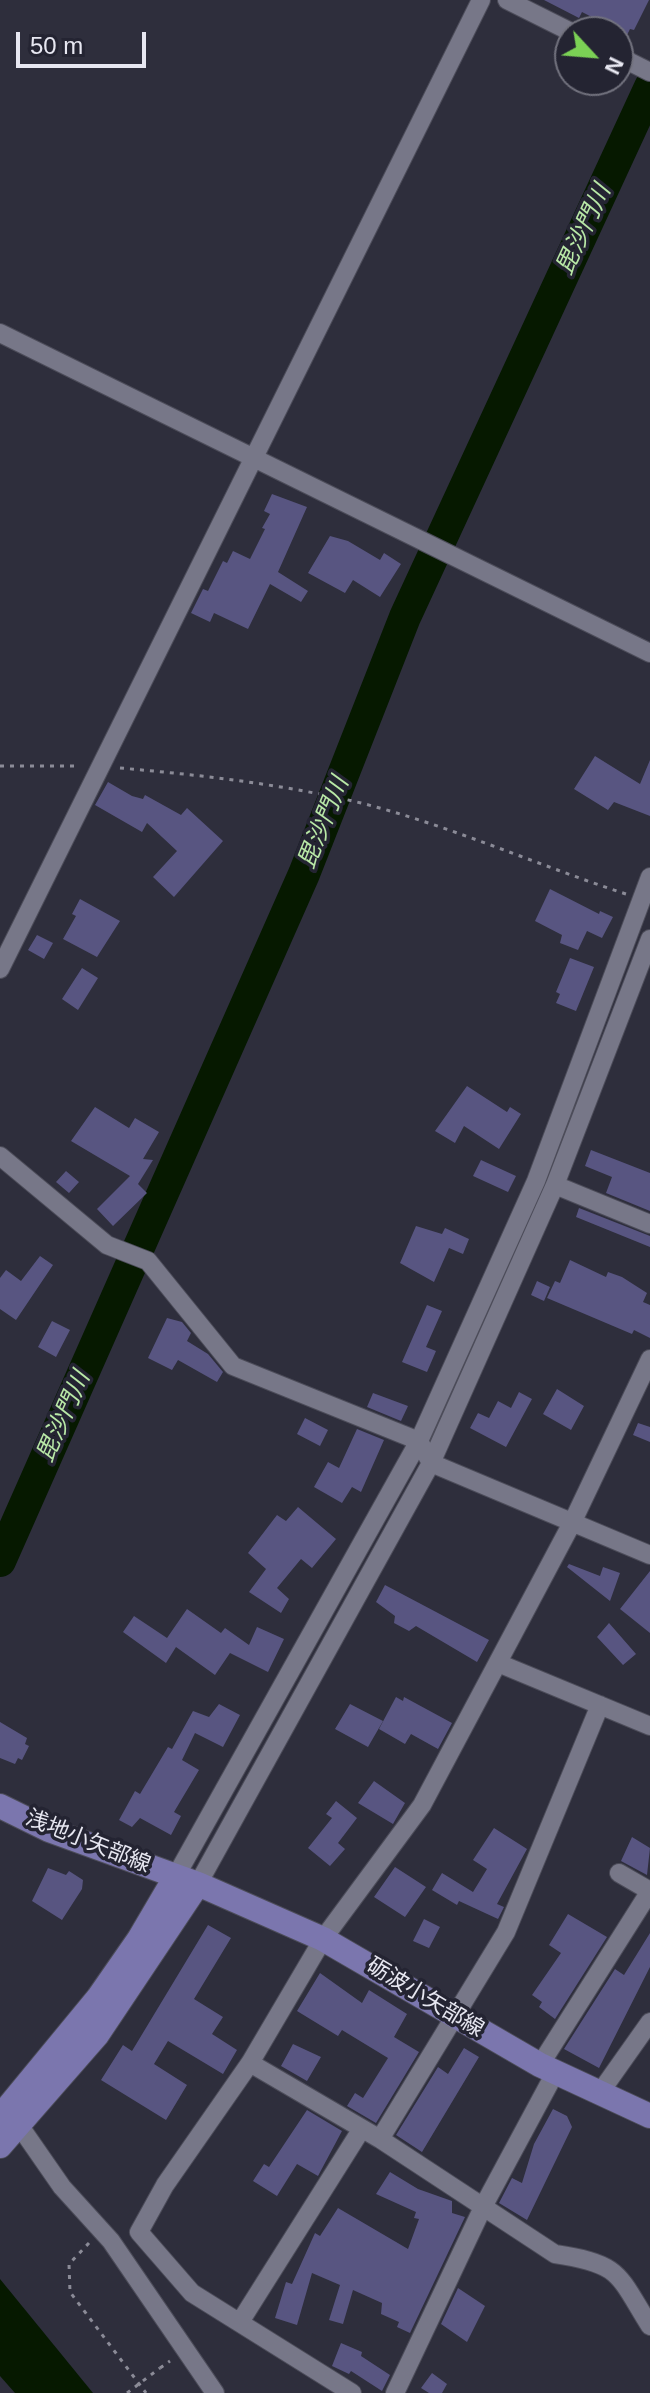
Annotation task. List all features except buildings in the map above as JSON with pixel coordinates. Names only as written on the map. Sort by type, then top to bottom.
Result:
[{"type":"main road","name":"浅地小矢部線","points":[[0,1806],[49,1830],[187,1880]]},
{"type":"main road","name":"砺波小矢部線","points":[[187,1880],[323,1939],[548,2069],[650,2116]]},
{"type":"main road","points":[[0,2146],[7,2115],[187,1880]]},
{"type":"street","points":[[0,969],[481,0]]},
{"type":"street","points":[[507,0],[554,24]]},
{"type":"street","points":[[0,333],[650,653]]},
{"type":"street","points":[[187,1880],[419,1441],[536,1181],[650,877]]},
{"type":"street","points":[[187,1880],[431,1463],[555,1185],[650,939]]},
{"type":"street","points":[[0,1156],[107,1245],[148,1261],[233,1366],[419,1441],[431,1463],[650,1555]]},
{"type":"street","points":[[555,1185],[650,1224]]},
{"type":"street","points":[[352,2393],[192,2293],[139,2232],[165,2185],[250,2063],[323,1939],[422,1805],[572,1523],[647,1371]]},
{"type":"street","points":[[498,1663],[650,1726]]},
{"type":"street","points":[[380,2139],[506,1932],[600,1705]]},
{"type":"street","points":[[395,2393],[548,2069],[650,1891],[619,1873]]},
{"type":"street","points":[[599,2094],[650,2022]]},
{"type":"street","points":[[250,2063],[380,2139],[555,2254],[588,2259],[616,2271],[650,2326]]},
{"type":"street","points":[[7,2115],[62,2187],[103,2232],[215,2393]]},
{"type":"street","points":[[240,2322],[361,2130]]},
{"type":"path","points":[[0,766],[100,766],[232,778],[319,794],[448,830],[642,899]]},
{"type":"path","points":[[103,2232],[79,2250],[69,2264],[70,2292],[146,2393]]},
{"type":"path","points":[[127,2393],[160,2368]]},
{"type":"shaded area","points":[[0,2279],[93,2393],[15,2393],[0,2376]]},
{"type":"waterway","name":"毘沙門川","points":[[0,1561],[304,874],[405,617],[650,87]]}]
